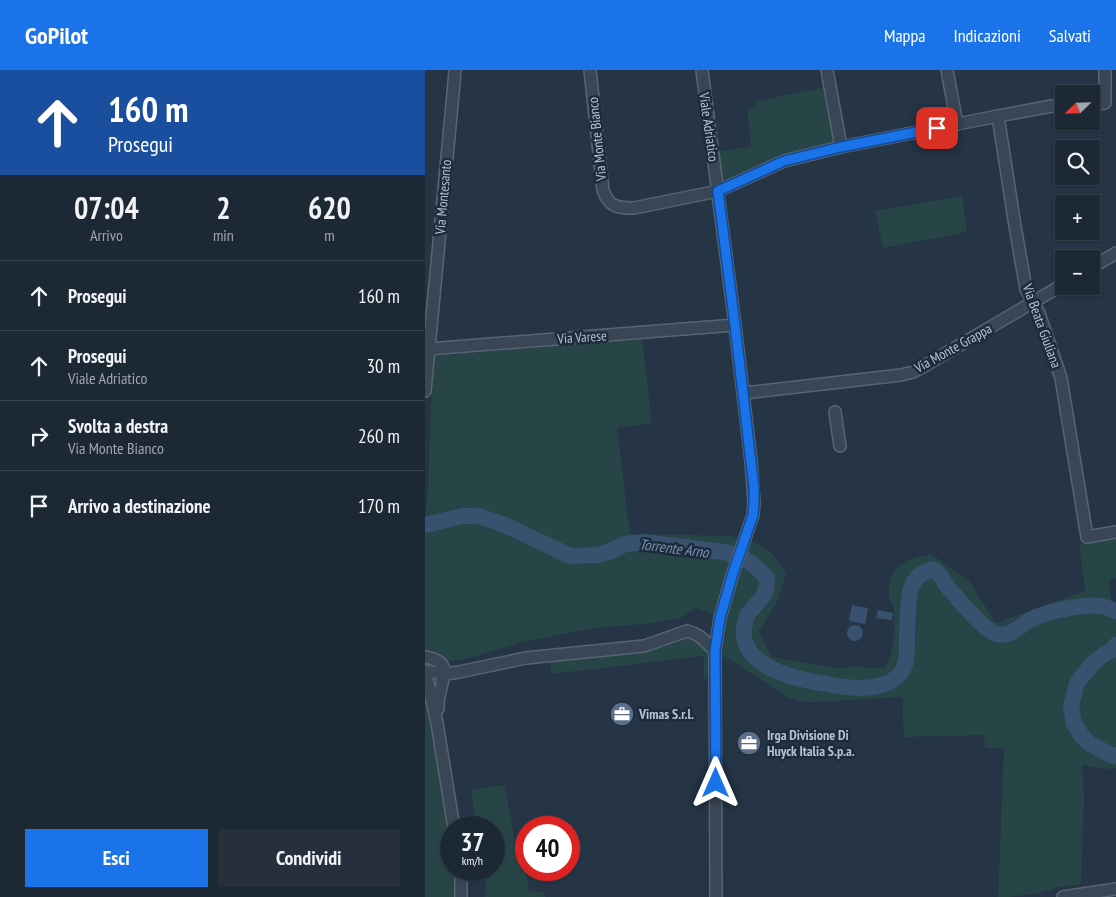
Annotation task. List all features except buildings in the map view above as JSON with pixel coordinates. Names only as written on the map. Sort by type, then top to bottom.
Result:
[{"type":"street","name":"Via Montesanto","points":[[425,391],[429,349],[428,325],[455,70]]},
{"type":"street","name":"Via Monte Bianco","points":[[590,70],[603,190],[606,199],[614,206],[624,208],[634,208],[718,191],[784,161],[841,147],[1055,106]]},
{"type":"street","name":"Viale Adriatico","points":[[702,70],[754,488],[753,515],[720,618],[715,651],[716,897]]},
{"type":"street","points":[[827,70],[841,147]]},
{"type":"street","points":[[947,70],[957,124]]},
{"type":"street","points":[[1100,103],[1105,103],[1105,70]]},
{"type":"street","name":"Via Beata Giuliana","points":[[998,116],[1026,289],[1039,313],[1061,378],[1087,537],[1116,532]]},
{"type":"street","points":[[1100,263],[1116,253]]},
{"type":"street","name":"Via Monte Grappa","points":[[743,393],[870,379],[913,372],[1055,289]]},
{"type":"street","name":"Via Varese","points":[[429,349],[735,325]]},
{"type":"street","points":[[835,412],[840,446]]},
{"type":"street","points":[[425,671],[445,674],[526,658],[644,646],[687,631],[700,636],[715,651]]},
{"type":"street","points":[[425,657],[438,661],[444,668],[445,674],[438,700],[437,724]]},
{"type":"street","points":[[425,676],[437,724],[452,816]]},
{"type":"street","points":[[461,881],[461,897]]},
{"type":"street","points":[[1063,897],[1116,889]]},
{"type":"green space","points":[[826,87],[835,138],[834,142],[786,155],[726,181],[722,180],[719,151],[751,147],[747,108],[756,107],[756,101]]},
{"type":"green space","points":[[962,196],[967,232],[883,248],[875,211]]},
{"type":"green space","points":[[642,339],[652,423],[617,428],[631,534],[731,536],[760,544],[774,556],[786,573],[777,602],[759,631],[771,657],[838,668],[884,668],[891,652],[894,630],[894,610],[889,595],[889,585],[895,570],[907,561],[931,554],[969,581],[996,623],[1085,591],[1079,544],[1116,538],[1116,578],[1109,580],[1111,601],[1116,603],[1116,768],[1108,769],[1082,765],[1084,795],[1081,884],[1059,887],[1038,893],[998,897],[1004,749],[985,748],[984,735],[904,737],[902,697],[815,702],[802,702],[789,698],[726,657],[721,656],[726,633],[714,615],[696,608],[679,619],[600,627],[526,641],[465,659],[448,661],[425,651],[425,530],[466,520],[464,512],[425,521],[433,356]]},
{"type":"green space","points":[[689,636],[705,649],[707,653],[709,677],[704,680],[704,656],[551,674],[550,661],[652,649]]},
{"type":"green space","points":[[425,693],[446,816],[440,816],[440,881],[456,881],[457,897],[425,897]]},
{"type":"green space","points":[[505,785],[515,843],[515,881],[527,881],[529,891],[544,893],[545,897],[485,897],[485,881],[505,881],[505,816],[475,816],[471,790]]},
{"type":"water","points":[[852,605],[868,608],[865,624],[849,621]]},
{"type":"water","points":[[878,610],[893,613],[892,620],[876,618]]},
{"type":"water","points":[[852,625],[858,625],[863,630],[861,639],[852,641],[847,636],[847,630]]},
{"type":"waterway","name":"Torrente Arno","points":[[425,525],[463,516],[479,516],[505,525],[570,556],[598,555],[625,544],[644,542],[724,552],[741,557],[753,564],[767,578],[764,594],[746,619],[744,639],[754,656],[772,669],[788,675],[805,680],[847,687],[878,686],[888,683],[902,671],[907,657],[908,611],[911,589],[918,577],[932,569],[939,574],[970,613],[996,634],[1010,633],[1030,620],[1065,609],[1103,606],[1116,611]]},
{"type":"waterway","name":"Torrente Arno","points":[[1116,645],[1093,663],[1077,683],[1071,706],[1074,724],[1082,736],[1090,744],[1113,756],[1116,755]]},
{"type":"place","name":"Vimas S.r.l.","points":[[622,714]]},
{"type":"place","name":"Irga Divisione Di Huyck Italia S.p.a.","points":[[749,743]]},
{"type":"route","points":[[716,783],[715,651],[720,618],[753,515],[754,502],[754,488],[718,191],[784,161],[841,147],[937,128]]}]
